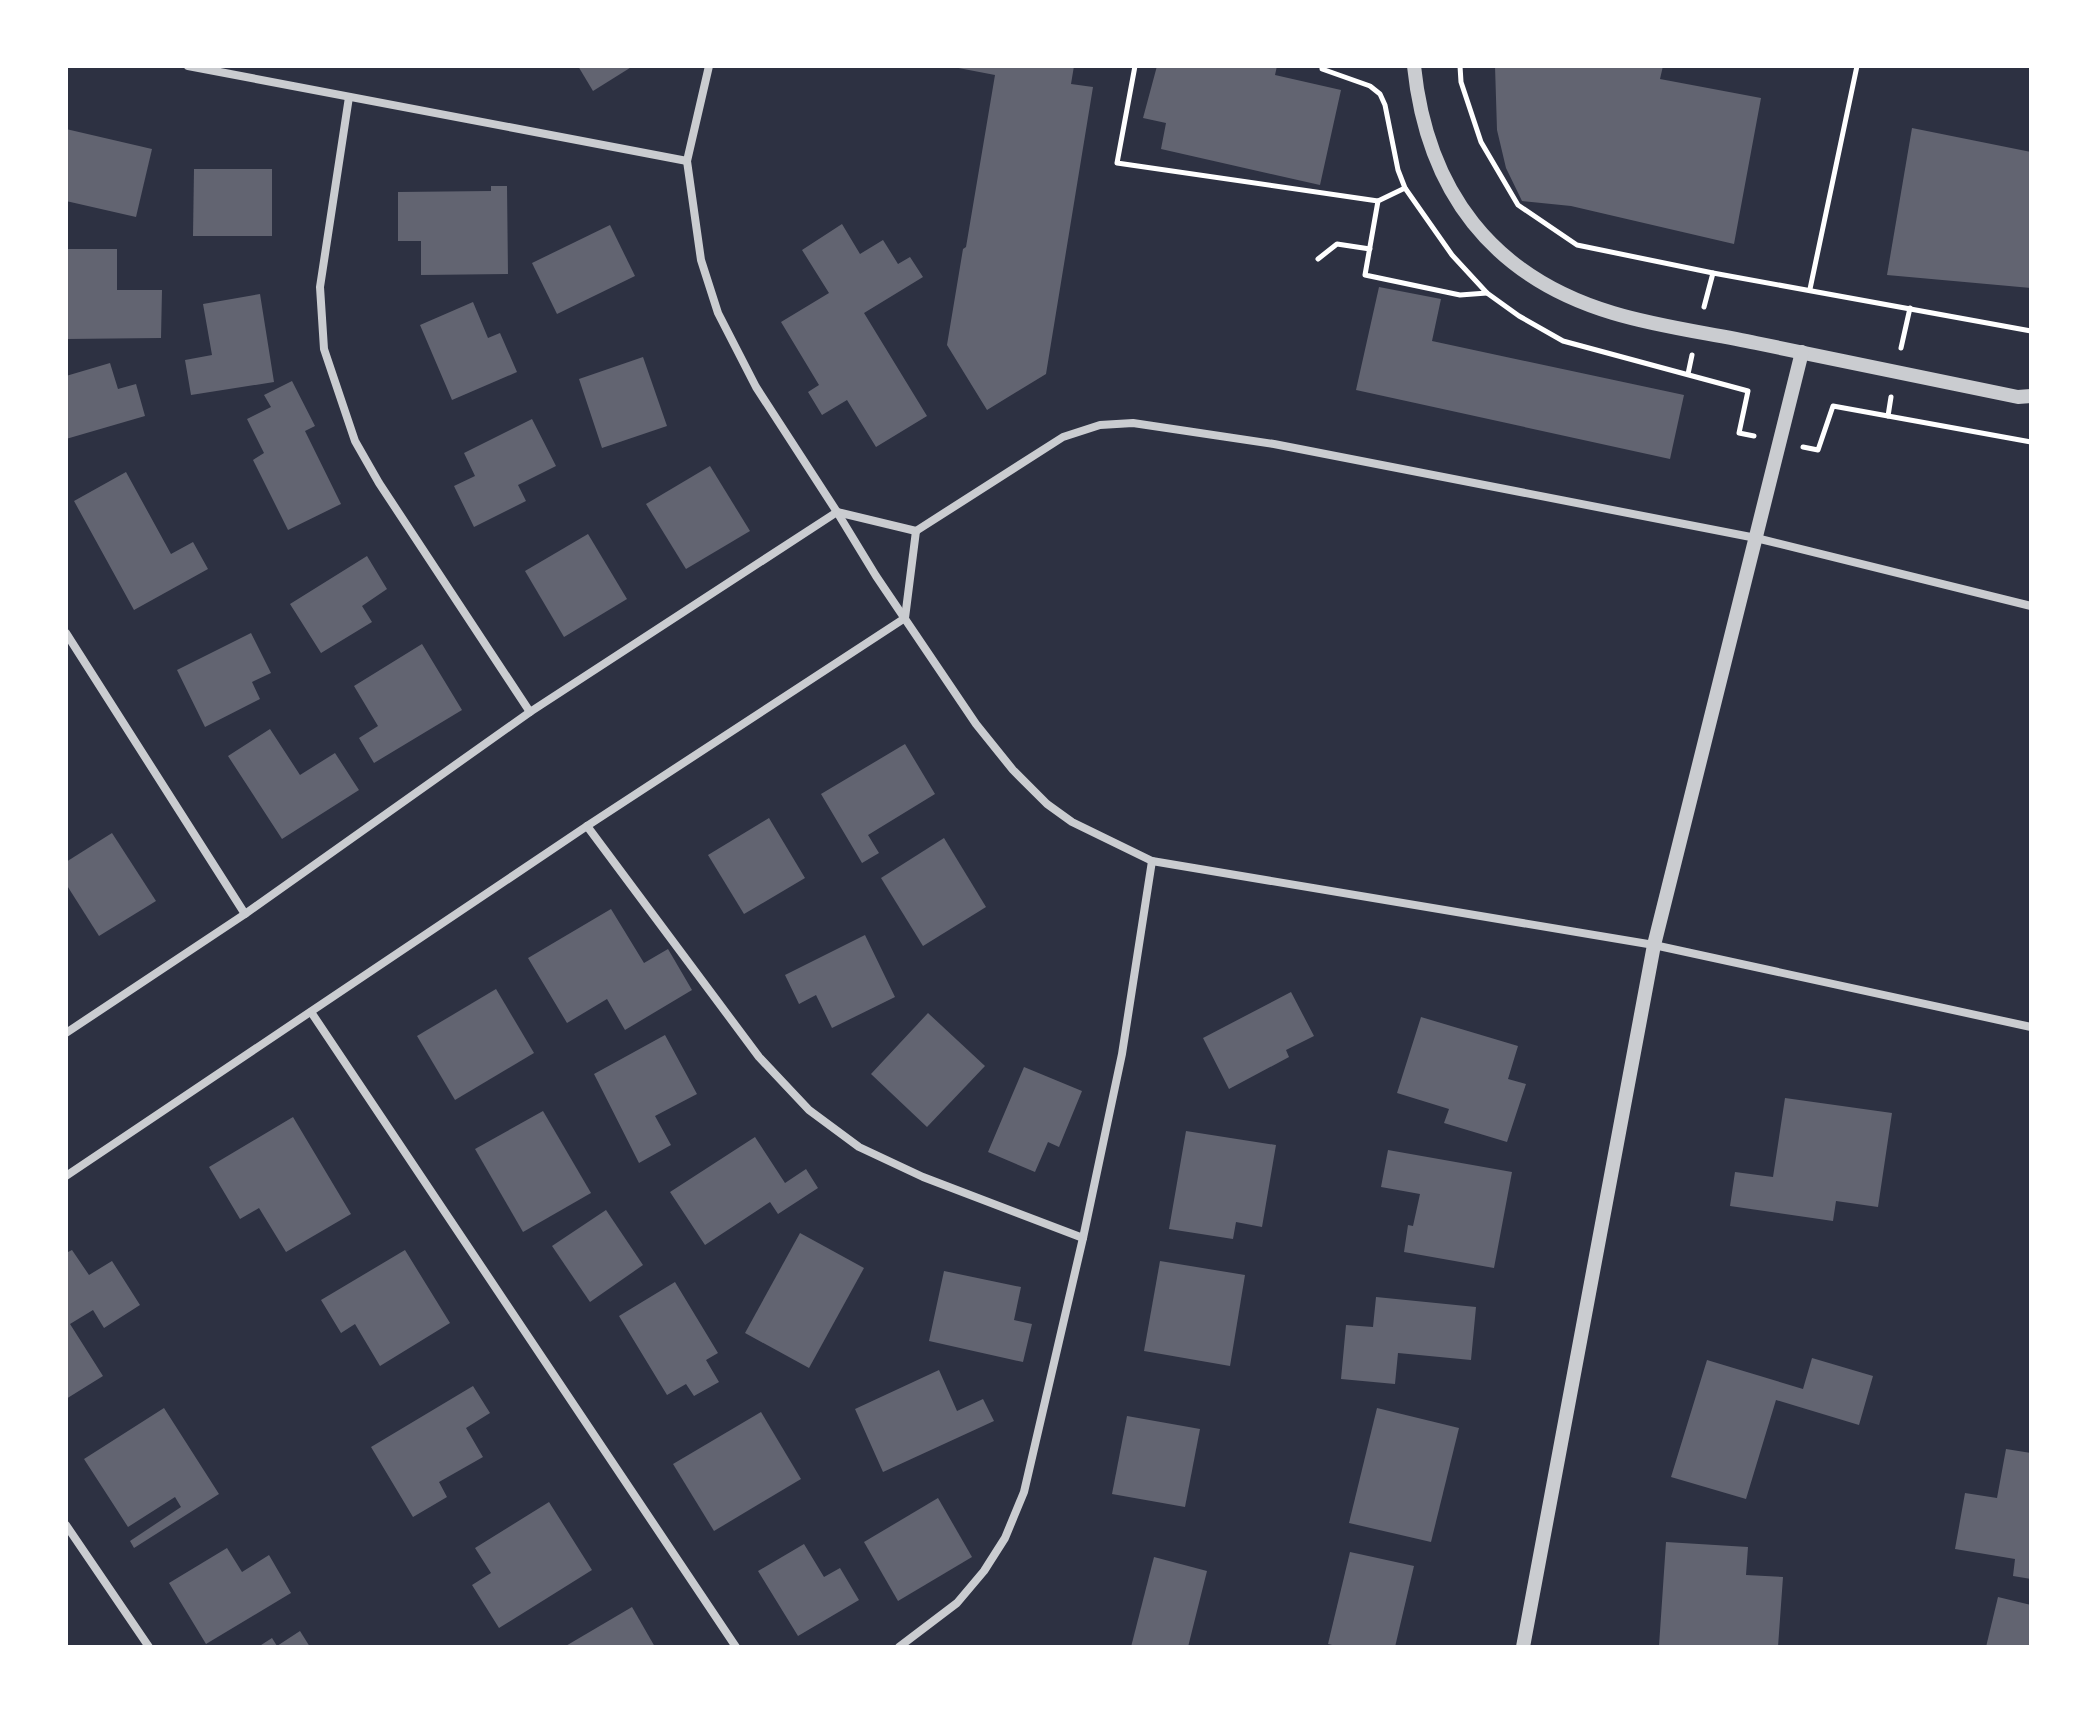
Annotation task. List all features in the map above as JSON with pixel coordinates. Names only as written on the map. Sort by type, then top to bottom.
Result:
[{"type":"street","points":[[188,66],[687,161]]},
{"type":"street","points":[[709,66],[687,161],[701,260],[718,313],[756,387],[976,724],[1013,770],[1072,822],[1152,861],[1654,945],[2031,1027]]},
{"type":"street","points":[[1414,66],[1427,130],[1440,167],[1462,210],[1506,260],[1538,283],[1613,313],[2018,397],[2031,396]]},
{"type":"street","points":[[349,97],[320,287],[324,349],[355,441],[379,483],[530,712]]},
{"type":"street","points":[[1523,1647],[1654,945],[1802,352]]},
{"type":"street","points":[[66,1033],[245,914],[530,712],[837,512],[916,531],[1063,437],[1100,425],[1133,423],[1274,444],[1756,538],[2031,606]]},
{"type":"street","points":[[66,1176],[587,826],[905,618],[916,531]]},
{"type":"street","points":[[66,633],[245,914]]},
{"type":"street","points":[[587,826],[759,1057],[809,1110],[859,1147],[897,1165],[1083,1238]]},
{"type":"street","points":[[899,1647],[957,1603],[984,1571],[1005,1538],[1024,1492],[1122,1054],[1152,861]]},
{"type":"street","points":[[311,1012],[736,1647]]},
{"type":"street","points":[[66,1525],[149,1647]]},
{"type":"path","points":[[1135,66],[1117,163],[1378,201],[1405,188]]},
{"type":"path","points":[[1460,66],[1461,82],[1481,142],[1518,205],[1577,245],[2031,331]]},
{"type":"path","points":[[1810,289],[1857,66]]},
{"type":"path","points":[[1378,201],[1365,275],[1460,295],[1487,293]]},
{"type":"path","points":[[1318,259],[1337,244],[1370,249]]},
{"type":"path","points":[[1888,416],[2031,442]]},
{"type":"building","points":[[578,66],[633,66],[593,91]]},
{"type":"building","points":[[948,66],[1074,66],[1071,84],[1093,87],[1046,374],[987,410],[947,345],[995,75]]},
{"type":"building","points":[[1157,66],[1277,66],[1275,75],[1341,90],[1320,185],[1161,149],[1166,123],[1143,118]]},
{"type":"building","points":[[1495,66],[1663,66],[1660,79],[1761,98],[1734,244],[1571,206],[1522,201],[1506,168],[1497,130]]},
{"type":"building","points":[[1912,128],[2031,152],[2031,288],[1887,275]]},
{"type":"building","points":[[66,129],[152,149],[136,217],[66,201]]},
{"type":"building","points":[[194,169],[272,169],[272,236],[193,236]]},
{"type":"building","points":[[491,186],[507,186],[508,274],[421,275],[421,241],[398,241],[398,192],[491,191]]},
{"type":"building","points":[[842,224],[860,254],[883,240],[898,264],[910,257],[923,277],[864,313],[927,416],[876,447],[847,400],[822,415],[808,392],[819,385],[781,322],[829,293],[802,250]]},
{"type":"building","points":[[610,225],[635,276],[557,314],[532,263]]},
{"type":"building","points":[[66,249],[117,249],[117,290],[162,290],[161,338],[66,339]]},
{"type":"building","points":[[1379,287],[1441,299],[1432,341],[1684,395],[1670,459],[1356,390]]},
{"type":"building","points":[[260,294],[274,382],[191,395],[185,360],[212,355],[203,304]]},
{"type":"building","points":[[473,302],[488,338],[500,333],[517,372],[452,400],[420,325]]},
{"type":"building","points":[[643,357],[667,426],[602,448],[579,379]]},
{"type":"building","points":[[110,363],[118,389],[136,384],[145,416],[66,439],[66,376]]},
{"type":"building","points":[[292,381],[315,426],[305,431],[341,504],[288,530],[253,460],[264,453],[247,419],[271,407],[264,395]]},
{"type":"building","points":[[532,419],[556,466],[518,485],[526,501],[474,527],[454,486],[475,476],[464,453]]},
{"type":"building","points":[[710,466],[750,531],[686,569],[646,504]]},
{"type":"building","points":[[126,472],[171,554],[193,542],[208,569],[134,610],[74,501]]},
{"type":"building","points":[[588,534],[627,599],[564,637],[525,571]]},
{"type":"building","points":[[367,556],[387,589],[362,606],[372,622],[321,653],[290,604]]},
{"type":"building","points":[[251,633],[271,673],[252,682],[260,699],[205,727],[177,670]]},
{"type":"building","points":[[422,644],[462,710],[374,763],[359,738],[378,726],[354,686]]},
{"type":"building","points":[[270,729],[300,775],[335,753],[359,790],[282,839],[228,756]]},
{"type":"building","points":[[905,744],[935,794],[868,835],[879,853],[862,863],[821,794]]},
{"type":"building","points":[[769,818],[805,878],[744,914],[708,855]]},
{"type":"building","points":[[112,833],[156,901],[99,936],[66,884],[66,862]]},
{"type":"building","points":[[944,838],[986,907],[923,946],[881,878]]},
{"type":"building","points":[[611,909],[644,963],[668,949],[692,990],[625,1030],[607,999],[567,1023],[528,958]]},
{"type":"building","points":[[865,935],[895,997],[832,1028],[816,995],[799,1004],[785,975]]},
{"type":"building","points":[[496,989],[534,1053],[455,1100],[417,1036]]},
{"type":"building","points":[[1291,992],[1314,1036],[1286,1050],[1289,1057],[1229,1089],[1203,1038]]},
{"type":"building","points":[[928,1013],[985,1066],[927,1127],[871,1074]]},
{"type":"building","points":[[1421,1017],[1518,1046],[1508,1079],[1526,1084],[1507,1142],[1444,1123],[1449,1109],[1397,1093]]},
{"type":"building","points":[[665,1035],[697,1094],[655,1116],[671,1145],[639,1163],[594,1074]]},
{"type":"building","points":[[1024,1067],[1082,1091],[1059,1147],[1048,1142],[1035,1172],[988,1152]]},
{"type":"building","points":[[1785,1098],[1892,1113],[1878,1207],[1836,1201],[1833,1221],[1730,1206],[1735,1172],[1773,1177]]},
{"type":"building","points":[[543,1111],[591,1193],[523,1232],[475,1149]]},
{"type":"building","points":[[293,1117],[351,1214],[286,1252],[259,1208],[240,1219],[209,1167]]},
{"type":"building","points":[[1186,1131],[1276,1145],[1262,1227],[1236,1222],[1233,1239],[1169,1229]]},
{"type":"building","points":[[755,1137],[785,1183],[806,1169],[818,1188],[778,1214],[770,1202],[705,1245],[670,1192]]},
{"type":"building","points":[[1388,1150],[1512,1172],[1494,1268],[1404,1252],[1408,1225],[1413,1226],[1420,1194],[1381,1187]]},
{"type":"building","points":[[606,1210],[643,1265],[590,1302],[552,1246]]},
{"type":"building","points":[[800,1233],[864,1268],[809,1368],[745,1333]]},
{"type":"building","points":[[72,1250],[89,1275],[112,1261],[140,1305],[104,1328],[93,1310],[70,1324],[103,1376],[66,1399],[66,1253]]},
{"type":"building","points":[[405,1250],[450,1323],[380,1366],[355,1324],[341,1333],[321,1300]]},
{"type":"building","points":[[1160,1261],[1245,1275],[1230,1366],[1144,1351]]},
{"type":"building","points":[[944,1271],[1021,1287],[1014,1320],[1032,1324],[1023,1362],[929,1341]]},
{"type":"building","points":[[675,1282],[718,1353],[706,1360],[719,1382],[694,1396],[686,1384],[667,1395],[619,1316]]},
{"type":"building","points":[[1376,1297],[1476,1307],[1471,1360],[1398,1353],[1395,1384],[1341,1379],[1346,1325],[1373,1327]]},
{"type":"building","points":[[1812,1358],[1873,1376],[1859,1425],[1776,1400],[1746,1499],[1671,1477],[1707,1360],[1803,1389]]},
{"type":"building","points":[[939,1370],[957,1411],[983,1399],[994,1421],[883,1472],[855,1409]]},
{"type":"building","points":[[473,1386],[490,1413],[466,1428],[483,1457],[439,1482],[447,1497],[413,1517],[371,1447]]},
{"type":"building","points":[[164,1408],[219,1494],[134,1548],[130,1541],[181,1507],[175,1497],[128,1527],[84,1459]]},
{"type":"building","points":[[1377,1408],[1459,1428],[1431,1542],[1349,1523]]},
{"type":"building","points":[[761,1412],[801,1479],[714,1531],[673,1464]]},
{"type":"building","points":[[1127,1416],[1200,1429],[1185,1507],[1112,1494]]},
{"type":"building","points":[[2006,1449],[2031,1453],[2031,1579],[2013,1576],[2015,1559],[1955,1549],[1965,1493],[1997,1498]]},
{"type":"building","points":[[938,1498],[972,1557],[898,1601],[864,1542]]},
{"type":"building","points":[[549,1502],[592,1570],[499,1628],[472,1585],[491,1573],[475,1548]]},
{"type":"building","points":[[1666,1542],[1748,1547],[1746,1575],[1783,1577],[1778,1647],[1659,1646]]},
{"type":"building","points":[[804,1544],[824,1577],[840,1568],[859,1600],[798,1636],[758,1571]]},
{"type":"building","points":[[227,1548],[242,1572],[269,1555],[291,1593],[206,1644],[169,1583]]},
{"type":"building","points":[[1350,1552],[1414,1566],[1395,1647],[1341,1647],[1328,1644]]},
{"type":"building","points":[[1154,1557],[1207,1571],[1188,1647],[1131,1647]]},
{"type":"building","points":[[1998,1597],[2031,1605],[2031,1647],[1986,1647]]},
{"type":"building","points":[[632,1607],[655,1647],[564,1647]]},
{"type":"building","points":[[300,1631],[310,1647],[258,1647],[272,1638],[277,1646]]}]
